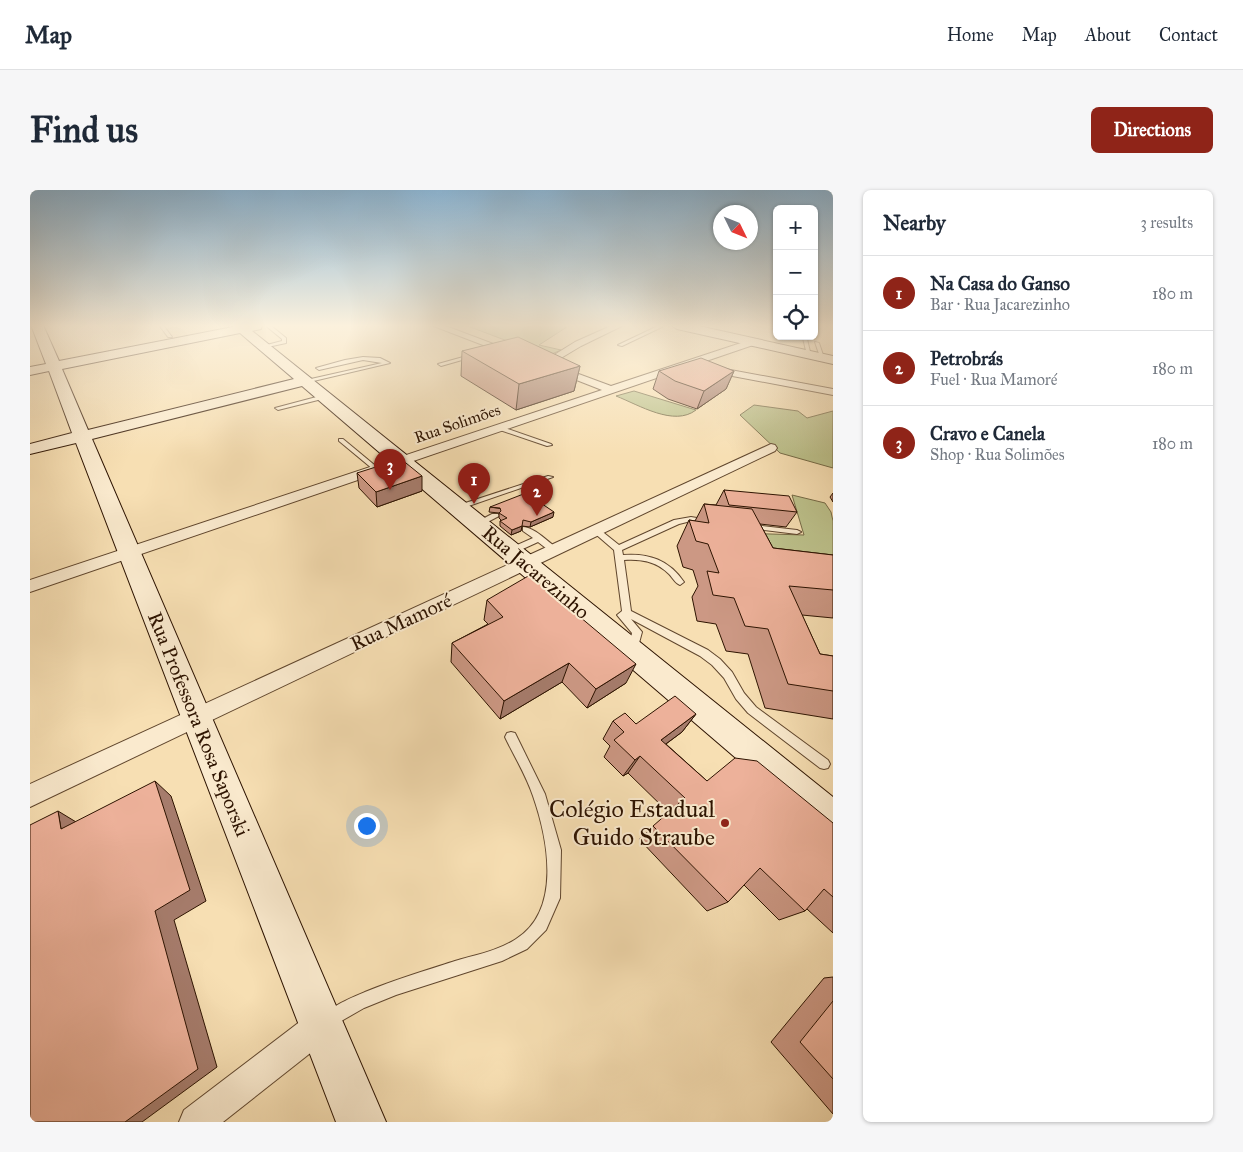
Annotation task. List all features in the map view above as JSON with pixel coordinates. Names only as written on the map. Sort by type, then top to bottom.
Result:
[{"type":"street","name":"Rua Professora Rosa Saporski","points":[[42,368],[82,436],[361,1122]]},
{"type":"street","name":"Rua Jacarezinho","points":[[290,368],[833,819]]},
{"type":"street","points":[[554,368],[612,390]]},
{"type":"street","name":"Rua Solimões","points":[[30,586],[674,368]]},
{"type":"street","points":[[710,368],[833,392]]},
{"type":"street","points":[[30,449],[305,381]]},
{"type":"street","name":"Rua Mamoré","points":[[30,796],[196,718],[518,557],[554,550],[772,448]]},
{"type":"street","points":[[196,1122],[321,1025]]},
{"type":"lane","points":[[305,381],[362,368]]},
{"type":"lane","points":[[278,408],[324,397]]},
{"type":"lane","points":[[499,428],[550,445]]},
{"type":"lane","points":[[341,440],[376,469]]},
{"type":"lane","points":[[457,507],[550,477]]},
{"type":"lane","points":[[477,524],[496,516]]},
{"type":"lane","points":[[619,554],[684,520],[720,523]]},
{"type":"lane","points":[[739,525],[797,532]]},
{"type":"lane","points":[[526,529],[554,550]]},
{"type":"lane","points":[[596,531],[619,554],[662,562],[671,568],[680,582]]},
{"type":"lane","points":[[518,557],[539,538]]},
{"type":"lane","points":[[619,554],[627,613]]},
{"type":"lane","points":[[627,613],[622,615],[637,632],[634,643],[628,649]]},
{"type":"lane","points":[[627,613],[704,653],[716,662],[728,675],[740,696],[752,710],[824,764]]},
{"type":"lane","points":[[321,1025],[359,1002],[396,987],[497,956],[522,944],[541,925],[553,898],[554,850],[539,794],[511,737]]},
{"type":"green space","points":[[634,391],[696,410],[687,415],[667,415],[656,413],[616,396]]},
{"type":"green space","points":[[754,405],[798,411],[807,418],[833,411],[833,468],[780,453],[740,415]]},
{"type":"green space","points":[[792,495],[825,503],[831,512],[833,521],[833,582],[737,533],[804,535]]},
{"type":"building","points":[[492,368],[572,368],[519,384]]},
{"type":"building","points":[[667,368],[728,368],[734,371],[704,391],[675,381],[659,371]]},
{"type":"building","points":[[401,459],[422,476],[376,492],[357,473]]},
{"type":"building","points":[[724,490],[789,496],[797,512],[729,505]]},
{"type":"building","points":[[526,493],[554,512],[531,522],[523,520],[522,526],[512,530],[500,521],[507,518],[499,513],[501,511],[500,508],[490,507]]},
{"type":"building","points":[[704,504],[752,509],[773,548],[833,555],[833,590],[789,586],[820,654],[833,656],[833,691],[788,684],[768,629],[745,626],[734,598],[713,595],[707,571],[719,573],[708,544],[696,541],[689,520],[709,523]]},
{"type":"building","points":[[530,575],[636,664],[596,689],[569,663],[504,701],[452,643],[503,617],[487,600]]},
{"type":"building","name":"Colégio Estadual Guido Straube","points":[[675,696],[696,714],[661,740],[707,781],[735,758],[757,761],[833,823],[833,897],[824,889],[805,911],[760,868],[728,902],[653,826],[685,798],[640,756],[635,760],[614,740],[624,732],[613,721],[625,713],[636,724]]},
{"type":"building","points":[[155,781],[190,890],[155,911],[198,1069],[125,1122],[30,1122],[30,825],[58,811],[61,829]]},
{"type":"building","points":[[833,1001],[833,1079],[800,1042]]},
{"type":"place","name":"Cravo e Canela","points":[[390,490]]},
{"type":"place","name":"Na Casa do Ganso","points":[[474,504]]},
{"type":"place","name":"Petrobrás","points":[[537,516]]},
{"type":"place","name":"Colégio Estadual Guido Straube","points":[[725,823]]}]
